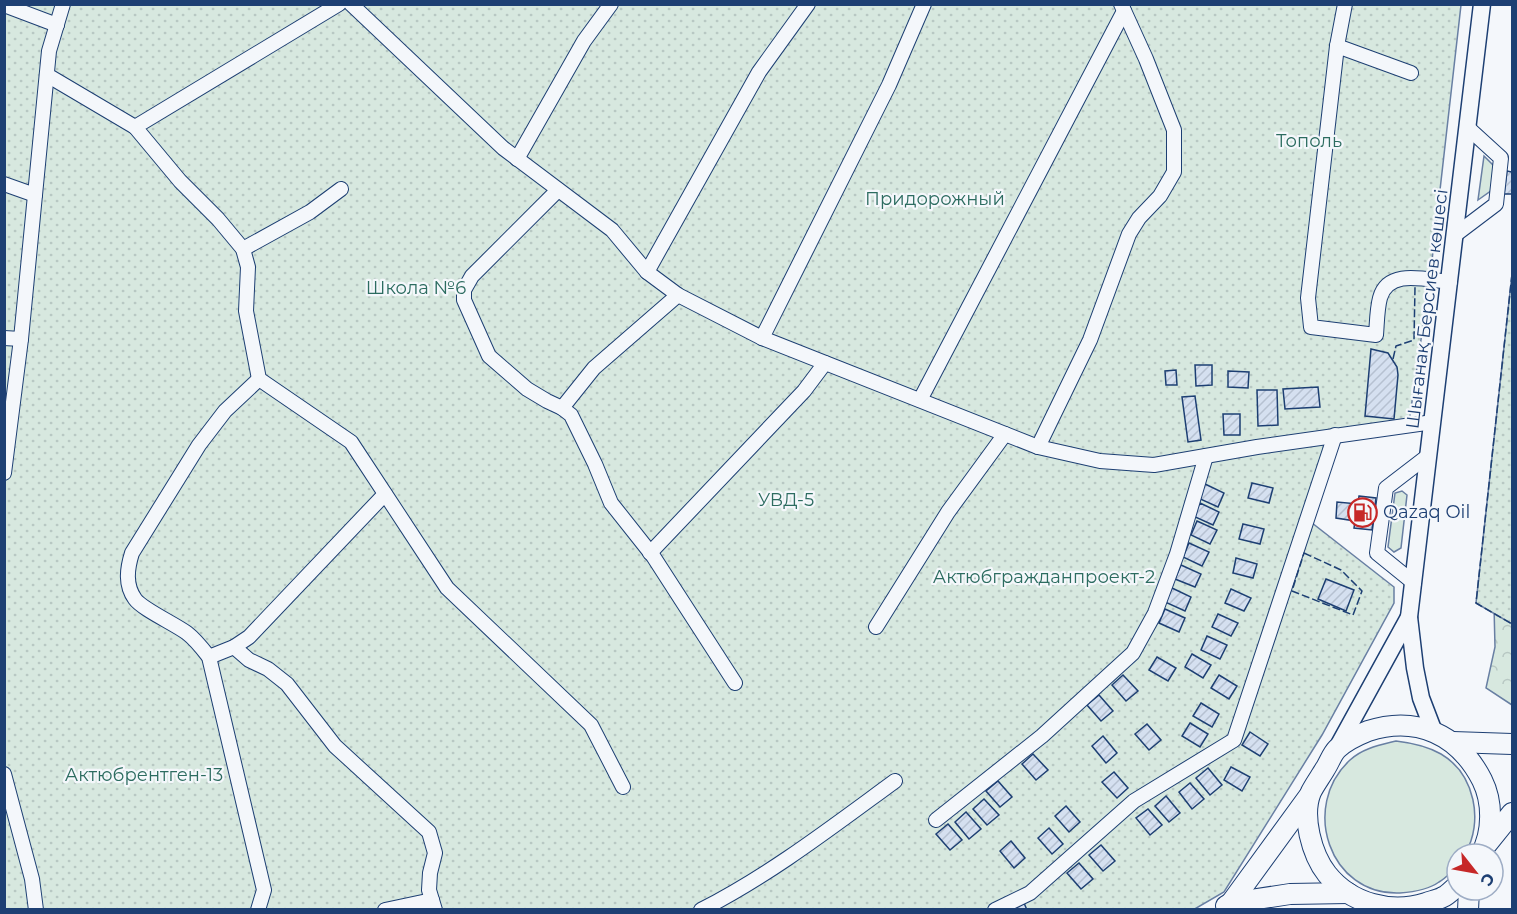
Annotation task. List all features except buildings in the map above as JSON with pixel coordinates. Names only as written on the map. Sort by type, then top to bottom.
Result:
[{"type":"highway","points":[[1226,906],[1310,794],[1337,750],[1358,735],[1383,726],[1409,725],[1434,732],[1453,742],[1473,762],[1486,788],[1491,816],[1485,842]]},
{"type":"highway","points":[[1453,742],[1512,744]]},
{"type":"highway","points":[[1310,794],[1307,822],[1313,850],[1327,874],[1348,893],[1376,907],[1409,908],[1445,896]]},
{"type":"highway","points":[[1489,842],[1512,813]]},
{"type":"highway","points":[[1226,906],[1290,894],[1348,893]]},
{"type":"main road","name":"Шығанақ Берсиев көшесі","points":[[1409,617],[1482,4]]},
{"type":"main road","points":[[1409,617],[1421,698],[1434,732]]},
{"type":"main road","points":[[1337,750],[1409,617]]},
{"type":"lane","points":[[4,472],[21,339],[49,51],[63,4]]},
{"type":"lane","points":[[135,127],[339,4]]},
{"type":"lane","points":[[351,4],[503,148],[612,230],[647,272],[678,295],[762,338],[1038,447],[1100,461],[1154,465],[1335,435],[1434,422]]},
{"type":"lane","points":[[517,159],[584,41],[611,4]]},
{"type":"lane","points":[[647,272],[759,72],[808,4]]},
{"type":"lane","points":[[762,338],[889,85],[924,4]]},
{"type":"lane","points":[[1345,4],[1337,46],[1308,298],[1311,327],[1376,335],[1380,297],[1388,283],[1400,278],[1450,282]]},
{"type":"lane","points":[[4,5],[57,25]]},
{"type":"lane","points":[[920,400],[1122,8]]},
{"type":"lane","points":[[1038,447],[1090,340],[1129,234],[1139,218],[1160,196],[1174,172],[1174,130],[1146,59],[1122,8]]},
{"type":"lane","points":[[1337,46],[1411,73]]},
{"type":"lane","points":[[47,75],[135,127],[180,181],[218,219],[243,249],[248,267],[246,311],[259,379],[351,442],[447,588],[591,725],[623,787]]},
{"type":"lane","points":[[1455,235],[1496,204],[1498,193],[1501,158],[1467,127]]},
{"type":"lane","points":[[4,184],[35,195]]},
{"type":"lane","points":[[243,249],[310,212],[341,189]]},
{"type":"lane","points":[[558,190],[472,276],[464,290],[464,300],[489,356],[527,389],[571,415],[610,503],[650,553],[735,682]]},
{"type":"lane","points":[[562,408],[594,368],[678,295]]},
{"type":"lane","points":[[4,338],[21,339]]},
{"type":"lane","points":[[650,553],[804,391],[825,363]]},
{"type":"lane","points":[[258,909],[264,890],[209,657],[186,632],[135,600],[128,583],[127,567],[132,553],[199,445],[225,411],[259,379]]},
{"type":"lane","points":[[876,627],[948,513],[1005,434]]},
{"type":"lane","points":[[995,909],[1030,893],[1134,801],[1234,740],[1335,435]]},
{"type":"lane","points":[[1414,583],[1377,553],[1386,488],[1429,455]]},
{"type":"lane","points":[[936,820],[1042,736],[1133,653],[1155,613],[1177,554],[1206,456]]},
{"type":"lane","points":[[209,657],[234,647],[249,637],[386,494]]},
{"type":"lane","points":[[234,647],[249,660],[268,669],[287,684],[335,746],[429,832],[435,853],[429,890],[434,905],[385,909]]},
{"type":"lane","points":[[4,774],[32,879],[36,909]]},
{"type":"lane","points":[[701,909],[724,898],[786,859],[895,781]]},
{"type":"green space","points":[[5,5],[1461,5],[1430,278],[1409,422],[1337,436],[1307,519],[1394,587],[1394,603],[1322,735],[1224,892],[1193,910],[5,910]]},
{"type":"green space","points":[[1484,156],[1495,167],[1492,190],[1478,200]]},
{"type":"green space","points":[[1512,274],[1512,624],[1476,603]]},
{"type":"green space","points":[[1512,438],[1512,705],[1486,688],[1495,647],[1494,606]]},
{"type":"green space","points":[[1402,491],[1407,495],[1401,548],[1394,552],[1388,547],[1395,493]]},
{"type":"green space","points":[[1396,741],[1430,749],[1453,763],[1469,786],[1475,814],[1471,841],[1445,842],[1445,878],[1430,887],[1400,893],[1375,890],[1355,880],[1340,864],[1330,845],[1325,823],[1327,801],[1335,779],[1355,756]]},
{"type":"fence","points":[[1512,274],[1476,603],[1512,624]]},
{"type":"fence","points":[[1393,359],[1396,346],[1414,340],[1415,287]]},
{"type":"fence","points":[[1304,553],[1341,570],[1362,591],[1353,615],[1292,591],[1304,553]]},
{"type":"place","name":"Qazaq Oil","points":[[1362,512]]},
{"type":"park label","name":"Тополь","points":[[1309,141]]},
{"type":"park label","name":"Придорожный","points":[[935,199]]},
{"type":"park label","name":"Школа №6","points":[[416,288]]},
{"type":"park label","name":"УВД-5","points":[[786,500]]},
{"type":"park label","name":"Актюбгражданпроект-2","points":[[1044,577]]},
{"type":"park label","name":"Актюбрентген-13","points":[[144,775]]}]
